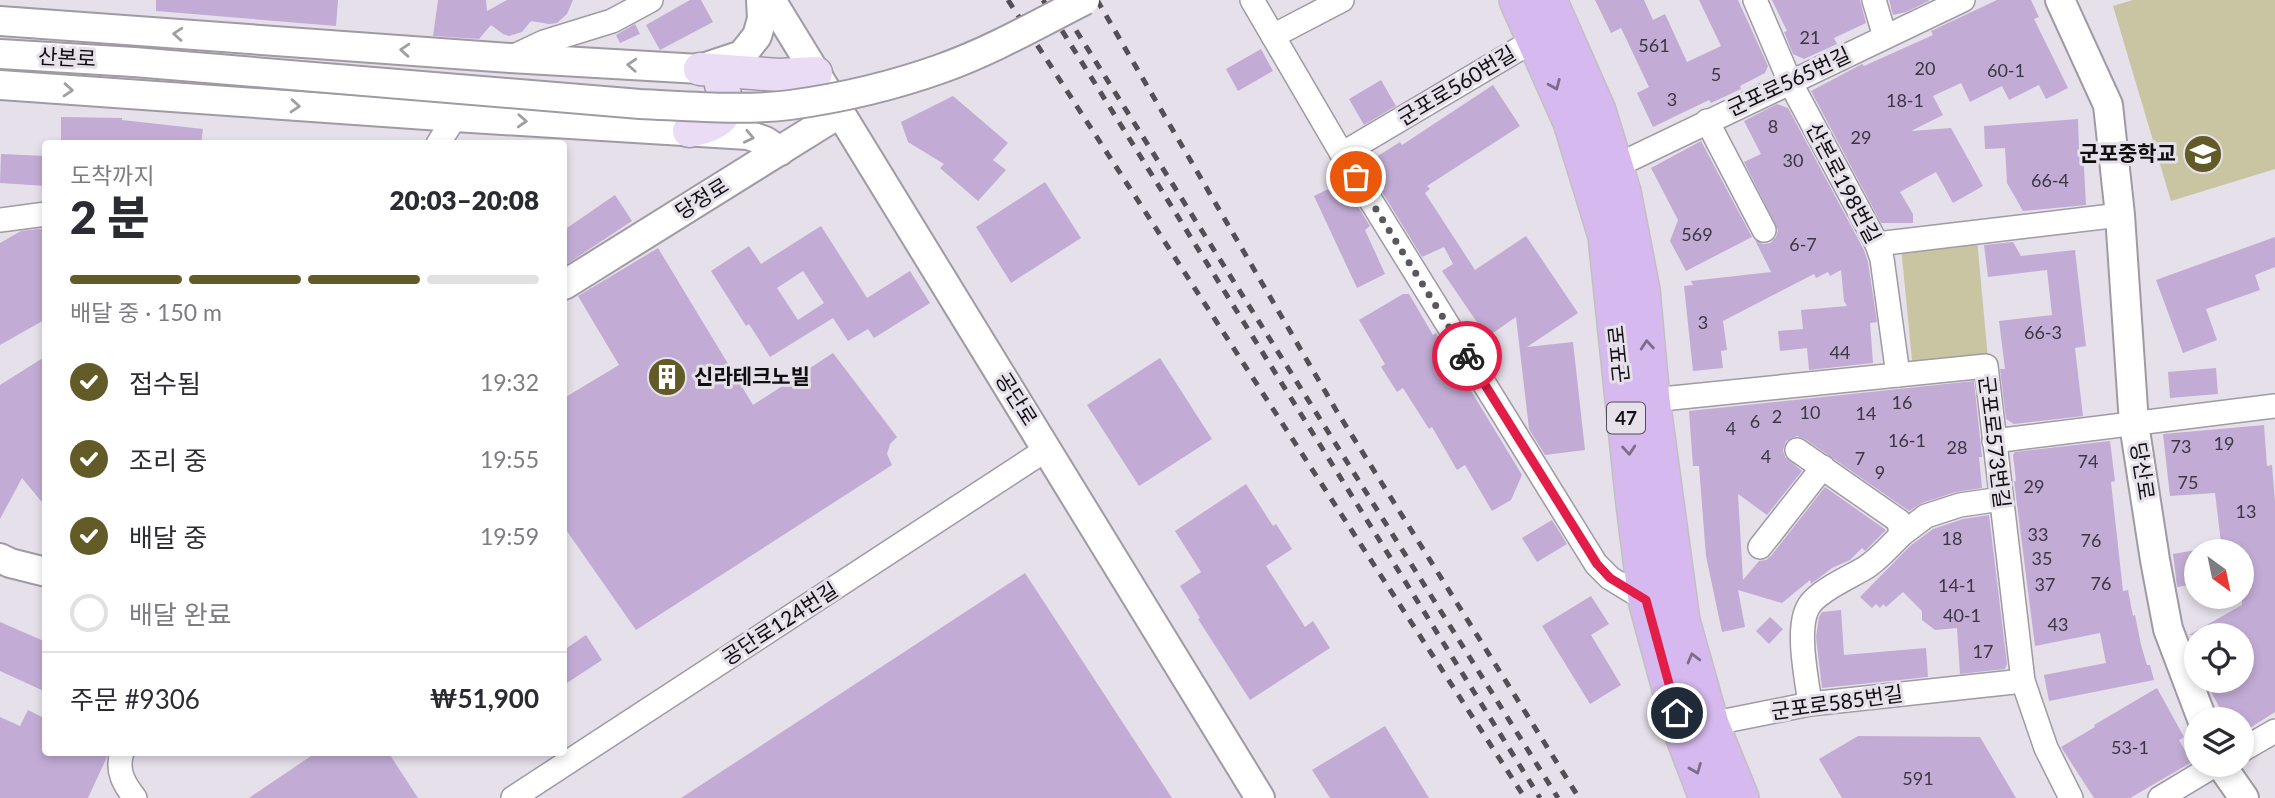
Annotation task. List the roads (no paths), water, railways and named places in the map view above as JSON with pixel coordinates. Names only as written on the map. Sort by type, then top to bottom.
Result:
[{"type":"main road","name":"군포로","points":[[1517,0],[1572,122],[1606,236],[1633,504],[1646,600],[1682,733],[1707,798]]},
{"type":"main road","name":"군포로","points":[[1549,0],[1598,111],[1616,166],[1643,290],[1652,400],[1682,621],[1711,724],[1741,798]]},
{"type":"main road","points":[[700,69],[779,75],[816,73]]},
{"type":"main road","points":[[689,131],[710,127],[721,119],[726,109],[727,101],[716,78],[700,69]]},
{"type":"main road","points":[[1606,236],[1612,226],[1621,227],[1633,273],[1643,290]]},
{"type":"street","points":[[510,58],[544,42],[612,20],[651,0]]},
{"type":"street","points":[[0,21],[700,69],[742,55],[757,36],[762,19],[761,0]]},
{"type":"street","name":"공단로","points":[[771,0],[1259,798]]},
{"type":"street","name":"산본로","points":[[0,54],[134,62],[640,104],[787,106],[891,85],[941,69],[983,52],[1085,0]]},
{"type":"street","points":[[1252,0],[1342,154],[1597,564],[1610,578],[1646,600]]},
{"type":"street","points":[[1273,36],[1342,0]]},
{"type":"street","name":"산본로198번길","points":[[1755,0],[1790,82],[1877,244],[1882,259],[1898,375]]},
{"type":"street","points":[[1874,0],[1885,37]]},
{"type":"street","name":"군포로565번길","points":[[1616,166],[1963,0]]},
{"type":"street","name":"당산로","points":[[2060,0],[2108,105],[2120,215],[2134,424],[2168,629],[2197,707]]},
{"type":"street","name":"군포로560번길","points":[[1342,154],[1536,39]]},
{"type":"street","points":[[0,85],[748,135],[765,141],[780,151]]},
{"type":"street","name":"당정로","points":[[567,283],[840,113]]},
{"type":"street","points":[[440,140],[454,117]]},
{"type":"street","points":[[1707,121],[1764,230]]},
{"type":"street","points":[[0,220],[42,215]]},
{"type":"street","points":[[1877,244],[2120,215]]},
{"type":"street","name":"군포로573번길","points":[[1652,400],[1986,366],[2023,681],[2046,748],[2071,798]]},
{"type":"street","points":[[1994,441],[2275,406]]},
{"type":"street","name":"공단로124번길","points":[[513,798],[1046,449]]},
{"type":"street","points":[[1797,450],[1899,521],[1901,535]]},
{"type":"street","points":[[1760,547],[1823,467]]},
{"type":"street","points":[[1810,704],[1803,638],[1805,614],[1811,603],[1844,578],[1867,566],[1926,516],[1961,505],[2001,499]]},
{"type":"street","points":[[0,558],[42,571]]},
{"type":"street","name":"군포로585번길","points":[[1711,724],[1810,704],[2023,681]]},
{"type":"street","points":[[1671,694],[1681,702],[1693,727],[1711,724]]},
{"type":"street","points":[[2254,743],[2275,731]]},
{"type":"street","points":[[121,756],[122,781],[135,798]]},
{"type":"street","points":[[2160,798],[2195,777]]},
{"type":"street","points":[[2229,777],[2244,798]]},
{"type":"railway","points":[[1008,0],[1525,798]]},
{"type":"railway","points":[[1043,0],[1540,798]]},
{"type":"railway","points":[[1057,0],[1558,798]]},
{"type":"railway","points":[[1097,0],[1336,410],[1579,798]]},
{"type":"place","name":"군포중학교","points":[[2203,154]]},
{"type":"place","name":"신라테크노빌","points":[[667,377]]}]
